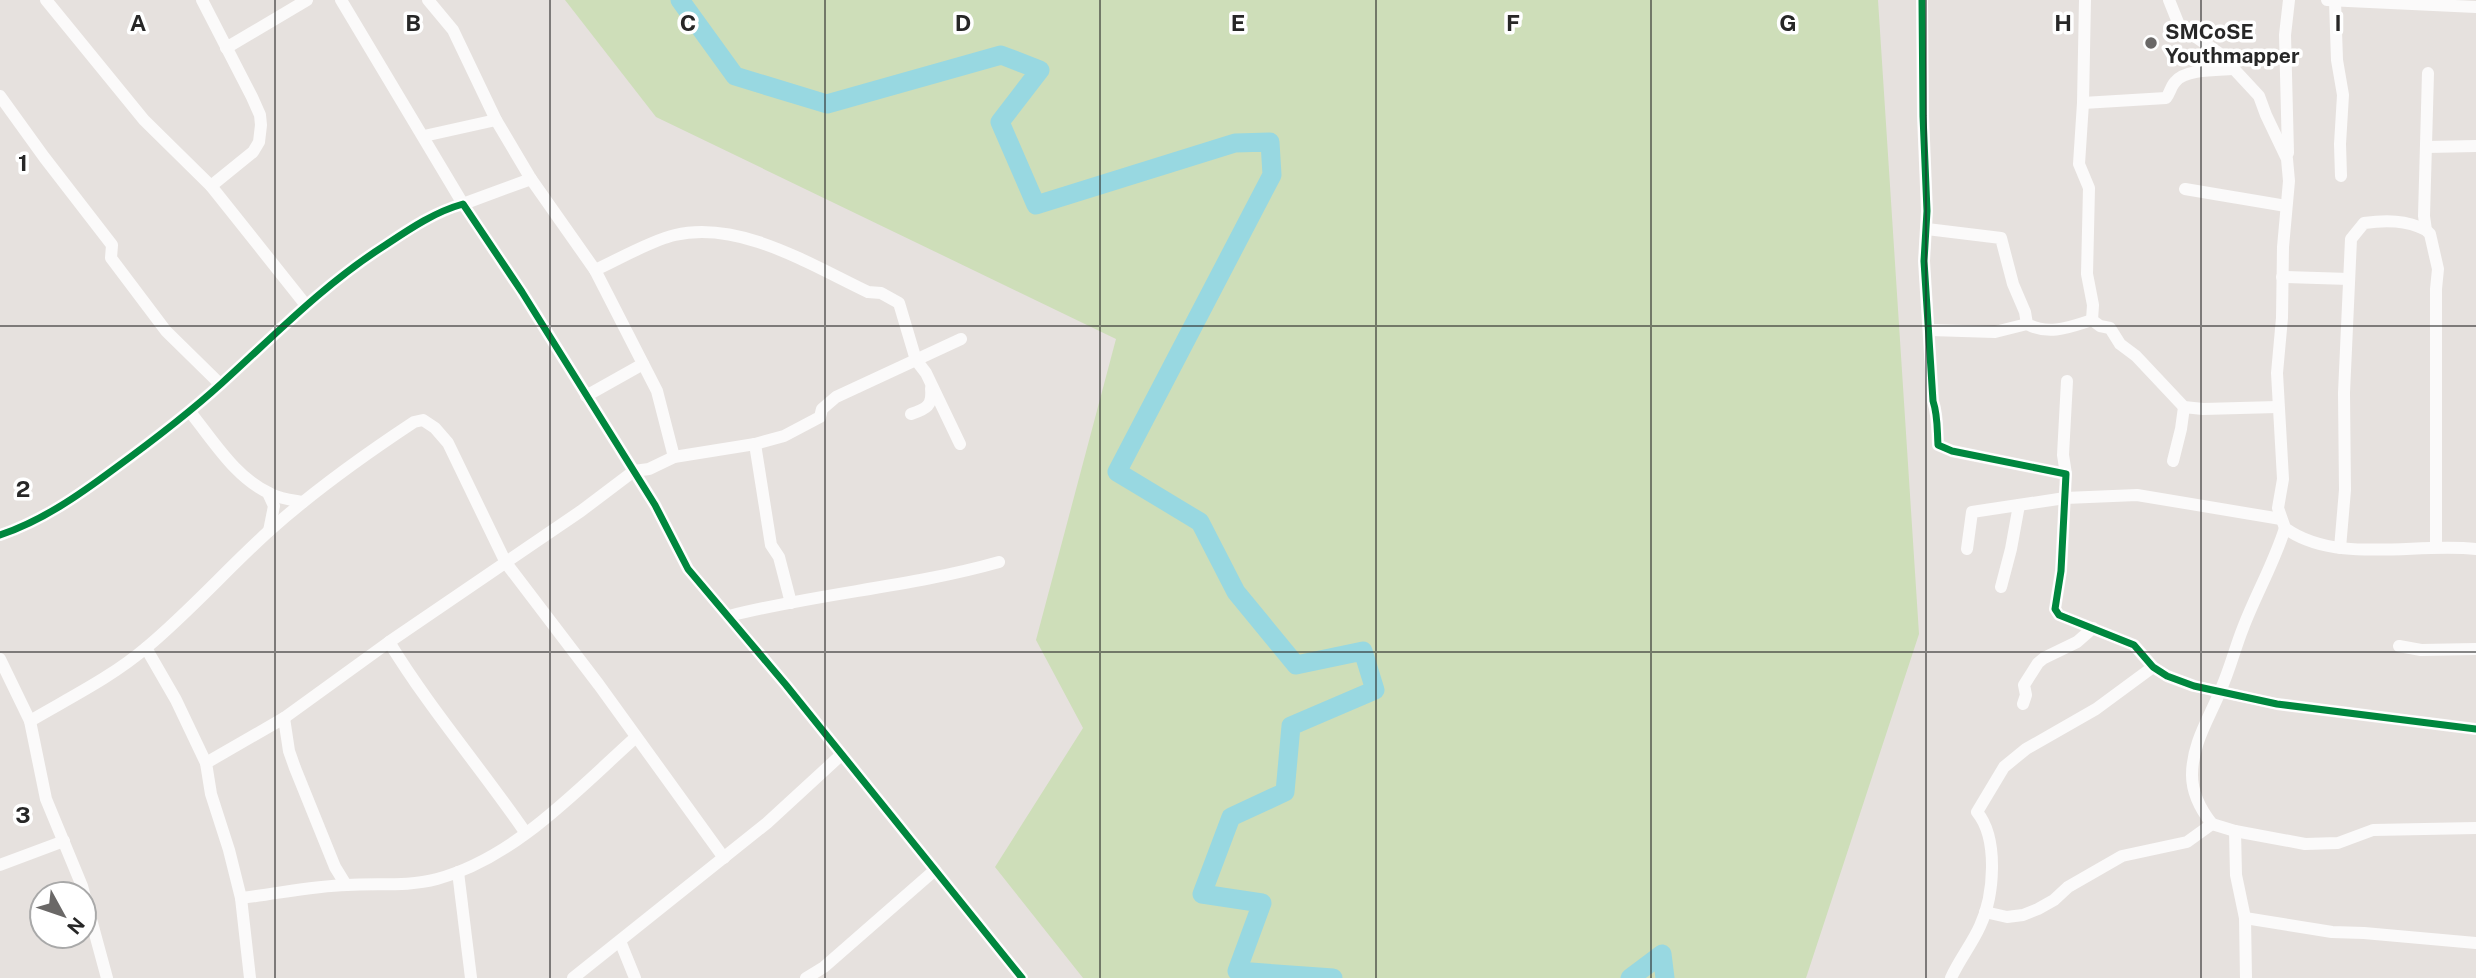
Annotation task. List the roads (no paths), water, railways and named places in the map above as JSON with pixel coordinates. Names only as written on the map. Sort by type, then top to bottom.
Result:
[{"type":"street","points":[[46,0],[135,110],[211,186],[305,304]]},
{"type":"street","points":[[202,0],[258,109],[261,125],[260,139],[250,155],[211,186]]},
{"type":"street","points":[[226,48],[307,0]]},
{"type":"street","points":[[341,0],[463,204],[522,292],[666,523],[688,569],[1022,978]]},
{"type":"street","points":[[428,0],[453,30],[496,120],[531,179],[595,270],[657,391],[674,457]]},
{"type":"street","points":[[1922,0],[1927,229],[1924,261],[1933,401],[1939,419],[1936,428],[1938,445],[1952,452],[2066,474]]},
{"type":"street","points":[[2085,0],[2079,164],[2089,188],[2087,274],[2093,305],[2092,320]]},
{"type":"street","points":[[2169,0],[2179,25],[2220,54],[2259,96],[2287,159]]},
{"type":"street","points":[[2289,0],[2285,35],[2289,181],[2277,407],[2283,459],[2278,508],[2283,524],[2271,567],[2244,625],[2220,692],[2203,729],[2193,760],[2194,795],[2212,824],[2305,844],[2338,843],[2373,830],[2476,828]]},
{"type":"street","points":[[2327,0],[2476,7]]},
{"type":"street","points":[[2335,1],[2337,60],[2343,94],[2341,176]]},
{"type":"street","points":[[2083,103],[2166,98],[2175,80],[2183,76],[2200,71],[2232,69]]},
{"type":"street","points":[[2426,230],[2427,73]]},
{"type":"street","points":[[0,96],[112,245],[111,258],[166,331],[220,384]]},
{"type":"street","points":[[424,136],[496,120]]},
{"type":"street","points":[[2427,147],[2476,146]]},
{"type":"street","points":[[0,535],[38,518],[88,489],[190,412],[305,304],[369,256],[451,207],[531,179]]},
{"type":"street","points":[[2185,189],[2286,206]]},
{"type":"street","points":[[2340,548],[2345,490],[2344,393],[2351,239],[2364,223],[2388,220],[2414,224],[2426,230],[2430,234],[2438,269],[2435,302],[2436,547]]},
{"type":"street","points":[[1927,229],[2001,238],[2027,324]]},
{"type":"street","points":[[595,270],[673,236],[713,233],[760,241],[868,292],[881,293],[900,303],[916,360],[926,373],[960,444]]},
{"type":"street","points":[[2282,277],[2349,279]]},
{"type":"street","points":[[1930,330],[1995,332],[2027,324],[2038,330],[2058,330],[2092,320]]},
{"type":"street","points":[[2092,320],[2100,326],[2110,328],[2120,344],[2136,356],[2184,407],[2277,407]]},
{"type":"street","points":[[206,763],[284,718],[389,642],[582,511],[634,471],[649,469],[674,457],[784,436],[820,417],[822,409],[836,397],[961,338]]},
{"type":"street","points":[[586,396],[643,364]]},
{"type":"street","points":[[2067,381],[2061,571],[2054,609],[2059,614],[2134,645],[2152,667],[2179,681],[2277,704],[2476,729]]},
{"type":"street","points":[[911,414],[927,407],[932,398],[931,388]]},
{"type":"street","points":[[2173,461],[2182,429],[2184,407]]},
{"type":"street","points":[[190,412],[248,480],[268,493],[303,502]]},
{"type":"street","points":[[30,720],[106,676],[146,648],[303,502],[367,453],[414,422],[423,420],[435,428],[447,443],[506,563],[724,859]]},
{"type":"street","points":[[755,443],[771,545],[779,557],[791,603]]},
{"type":"street","points":[[268,493],[274,506],[269,531]]},
{"type":"street","points":[[1967,549],[1972,512],[2065,498],[2137,495],[2283,524],[2312,543],[2340,548],[2476,549]]},
{"type":"street","points":[[2001,587],[2019,505]]},
{"type":"street","points":[[729,616],[963,572],[999,562]]},
{"type":"street","points":[[2023,704],[2024,685],[2038,663],[2077,642],[2093,628]]},
{"type":"street","points":[[389,642],[411,677],[525,832]]},
{"type":"street","points":[[2399,646],[2421,650],[2476,649]]},
{"type":"street","points":[[146,648],[176,700],[206,763],[211,794],[241,898],[250,978]]},
{"type":"street","points":[[0,659],[30,720],[46,799],[82,886],[107,978]]},
{"type":"street","points":[[1951,978],[1980,927],[1992,888],[1987,829],[1977,812],[2004,767],[2026,749],[2096,709],[2152,667]]},
{"type":"street","points":[[284,718],[289,751],[295,768],[335,867],[346,885]]},
{"type":"street","points":[[241,898],[346,885],[395,886],[458,872],[496,853],[552,812],[636,737]]},
{"type":"street","points":[[573,978],[724,859],[841,755]]},
{"type":"street","points":[[1985,912],[2007,917],[2023,915],[2054,900],[2068,887],[2122,856],[2188,842],[2212,824]]},
{"type":"street","points":[[2235,831],[2236,875],[2245,918],[2246,978]]},
{"type":"street","points":[[0,865],[64,841]]},
{"type":"street","points":[[806,978],[824,967],[935,870]]},
{"type":"street","points":[[458,872],[471,978]]},
{"type":"street","points":[[2245,918],[2332,932],[2476,943]]},
{"type":"street","points":[[620,941],[635,978]]},
{"type":"street","points":[[824,967],[834,978]]},
{"type":"waterway","points":[[680,0],[735,76],[827,104],[1001,55],[1040,70],[1000,122],[1036,205],[1235,143],[1270,142],[1272,175],[1117,472],[1200,522],[1236,592],[1296,665],[1363,651],[1375,690],[1291,726],[1285,792],[1231,817],[1202,894],[1262,903],[1237,971],[1333,978]]},
{"type":"waterway","points":[[1630,978],[1662,954],[1665,978]]},
{"type":"place","name":"SMCoSE Youthmapper","points":[[2151,43]]}]
